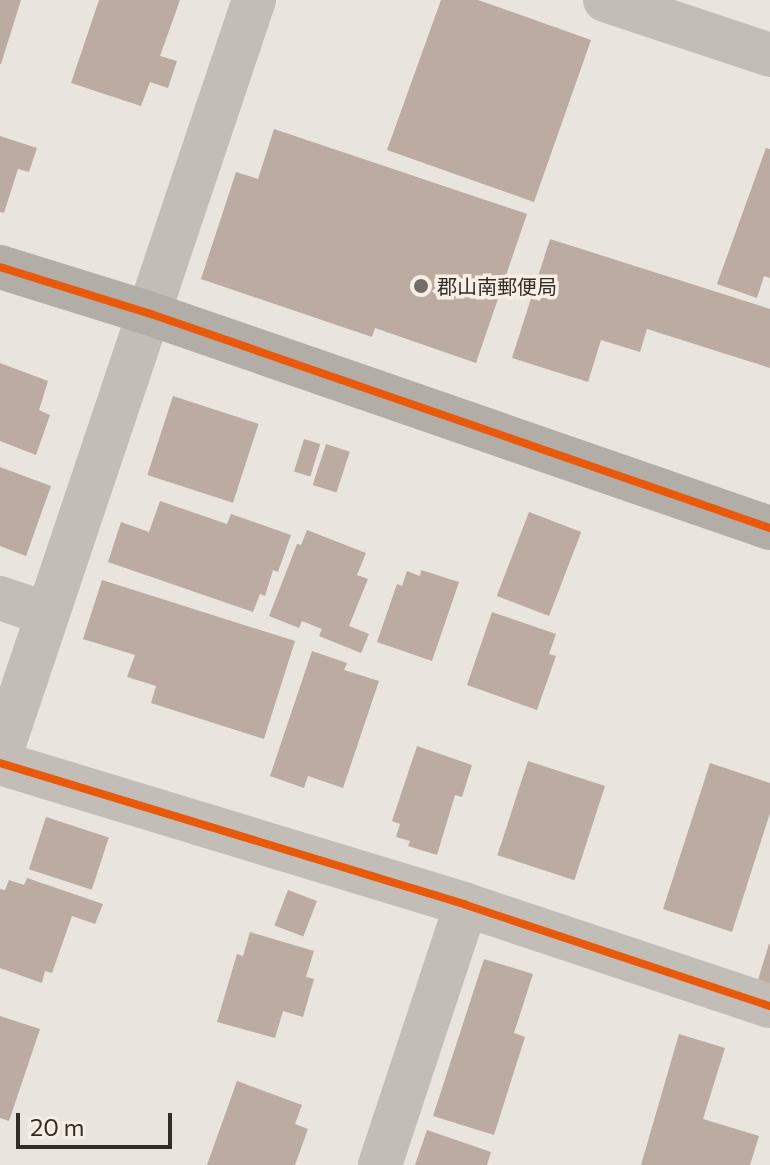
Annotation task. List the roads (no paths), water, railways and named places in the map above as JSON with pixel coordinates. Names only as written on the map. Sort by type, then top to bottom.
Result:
[{"type":"street","points":[[0,756],[254,0]]},
{"type":"street","points":[[605,0],[770,55]]},
{"type":"street","points":[[0,267],[148,313],[770,528]]},
{"type":"street","points":[[0,598],[47,614]]},
{"type":"street","points":[[0,763],[466,905],[770,1006]]},
{"type":"street","points":[[380,1165],[466,905]]},
{"type":"place","name":"郡山南郵便局","points":[[421,286]]}]
